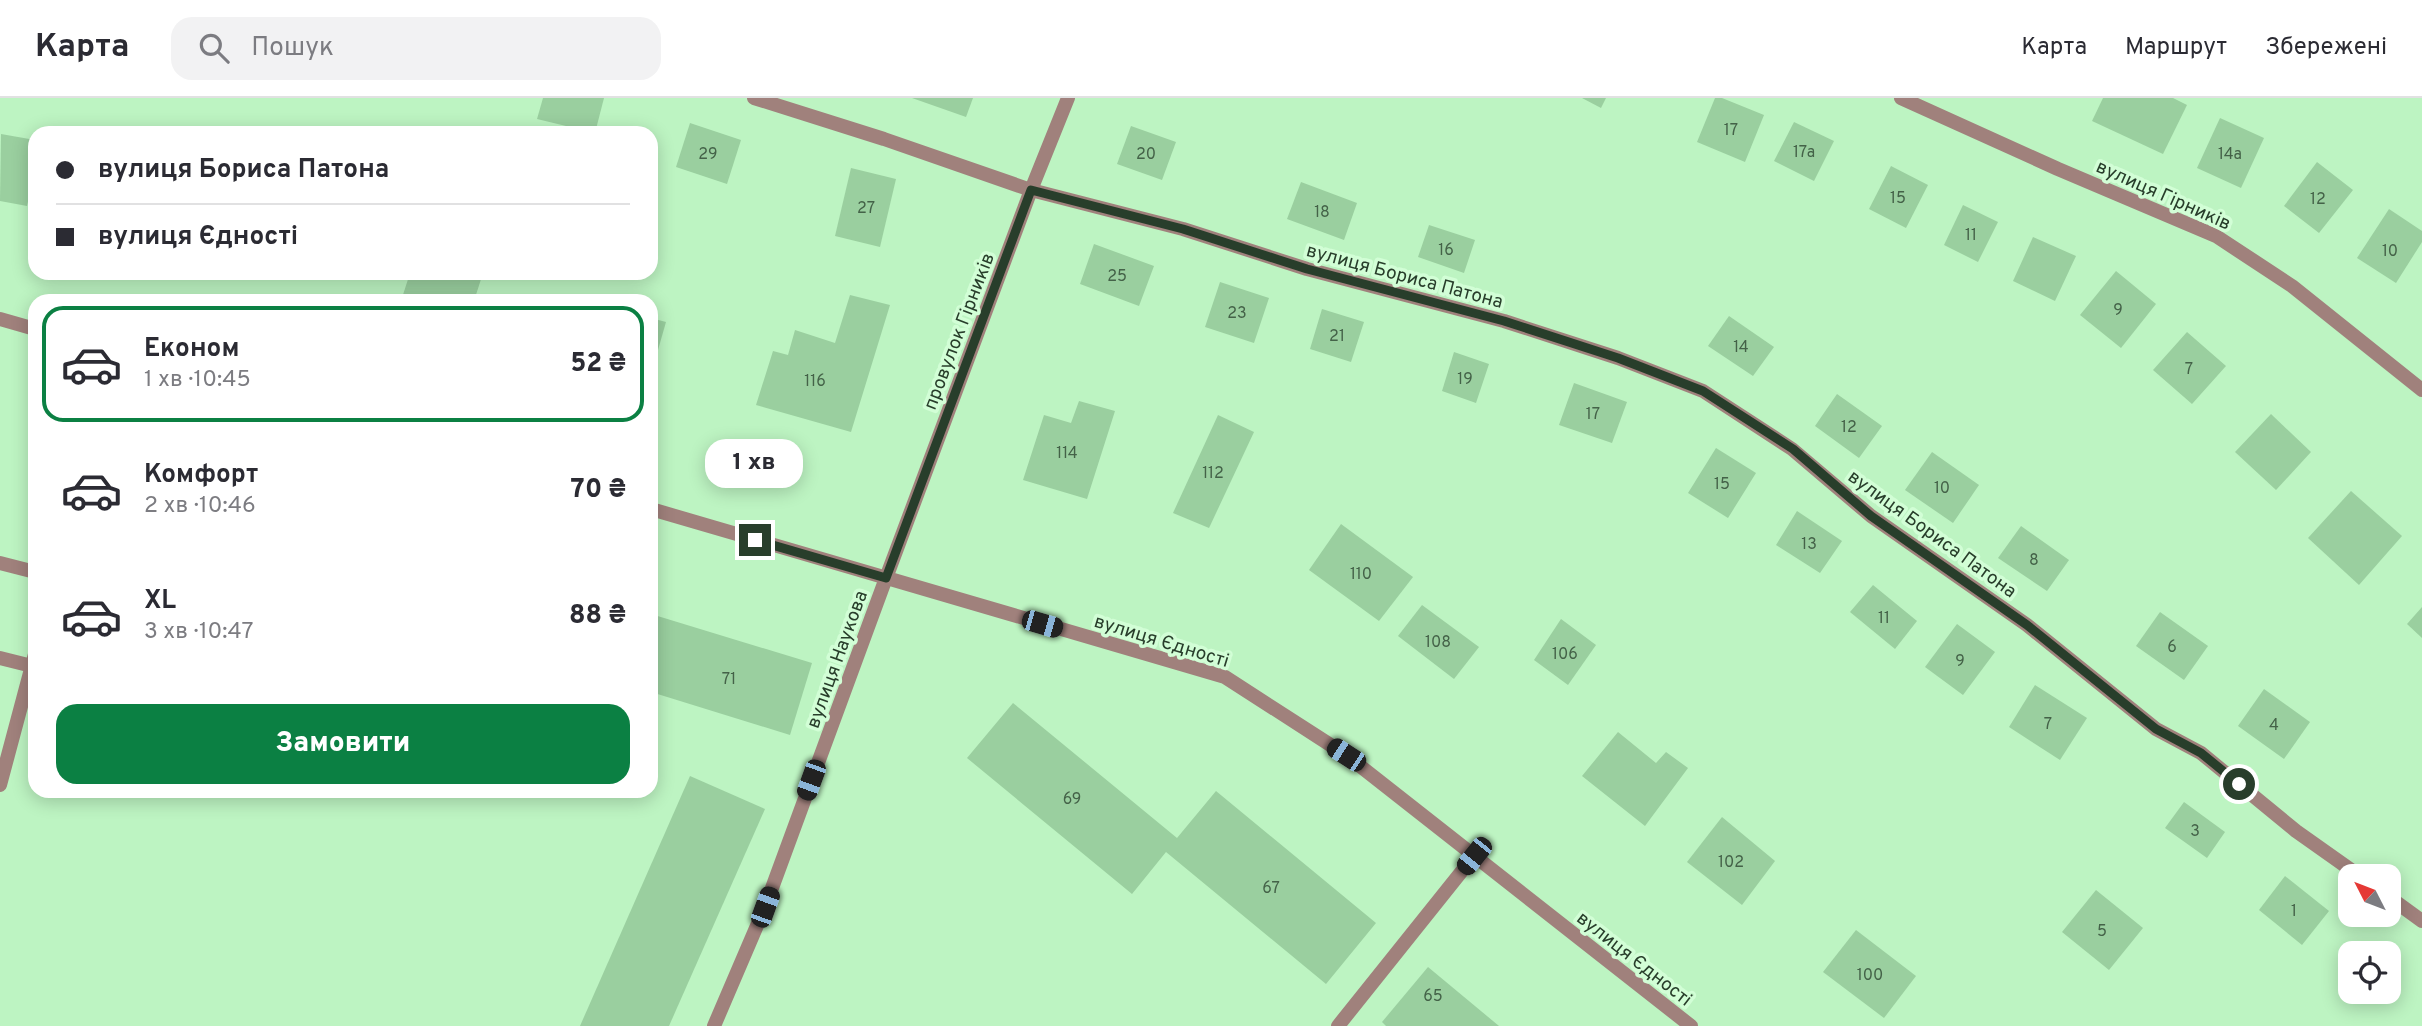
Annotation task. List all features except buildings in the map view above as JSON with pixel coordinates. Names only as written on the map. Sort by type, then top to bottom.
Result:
[{"type":"street","name":"вулиця Бориса Патона","points":[[754,98],[1031,190],[1183,229],[1307,269],[1504,321],[1618,358],[1703,391],[1793,449],[1871,516],[2027,625],[2156,729],[2201,753],[2296,831],[2343,864]]},
{"type":"street","name":"провулок Гірників","points":[[886,578],[1068,98]]},
{"type":"street","name":"вулиця Гірників","points":[[1901,98],[2216,236],[2292,286],[2422,390]]},
{"type":"street","points":[[0,319],[28,327]]},
{"type":"street","name":"вулиця Єдності","points":[[658,511],[1225,677],[1346,755],[1691,1026]]},
{"type":"street","points":[[0,563],[28,570]]},
{"type":"street","name":"вулиця Наукова","points":[[714,1026],[765,907],[886,578]]},
{"type":"street","points":[[0,658],[28,660]]},
{"type":"street","points":[[0,785],[3,762],[28,677]]},
{"type":"street","points":[[1338,1026],[1474,856]]},
{"type":"street","points":[[2401,906],[2422,921]]},
{"type":"route","points":[[755,540],[886,578],[1031,190],[1183,229],[1307,269],[1504,321],[1618,358],[1703,391],[1793,449],[1871,516],[2027,625],[2156,729],[2201,753],[2239,784]]}]
